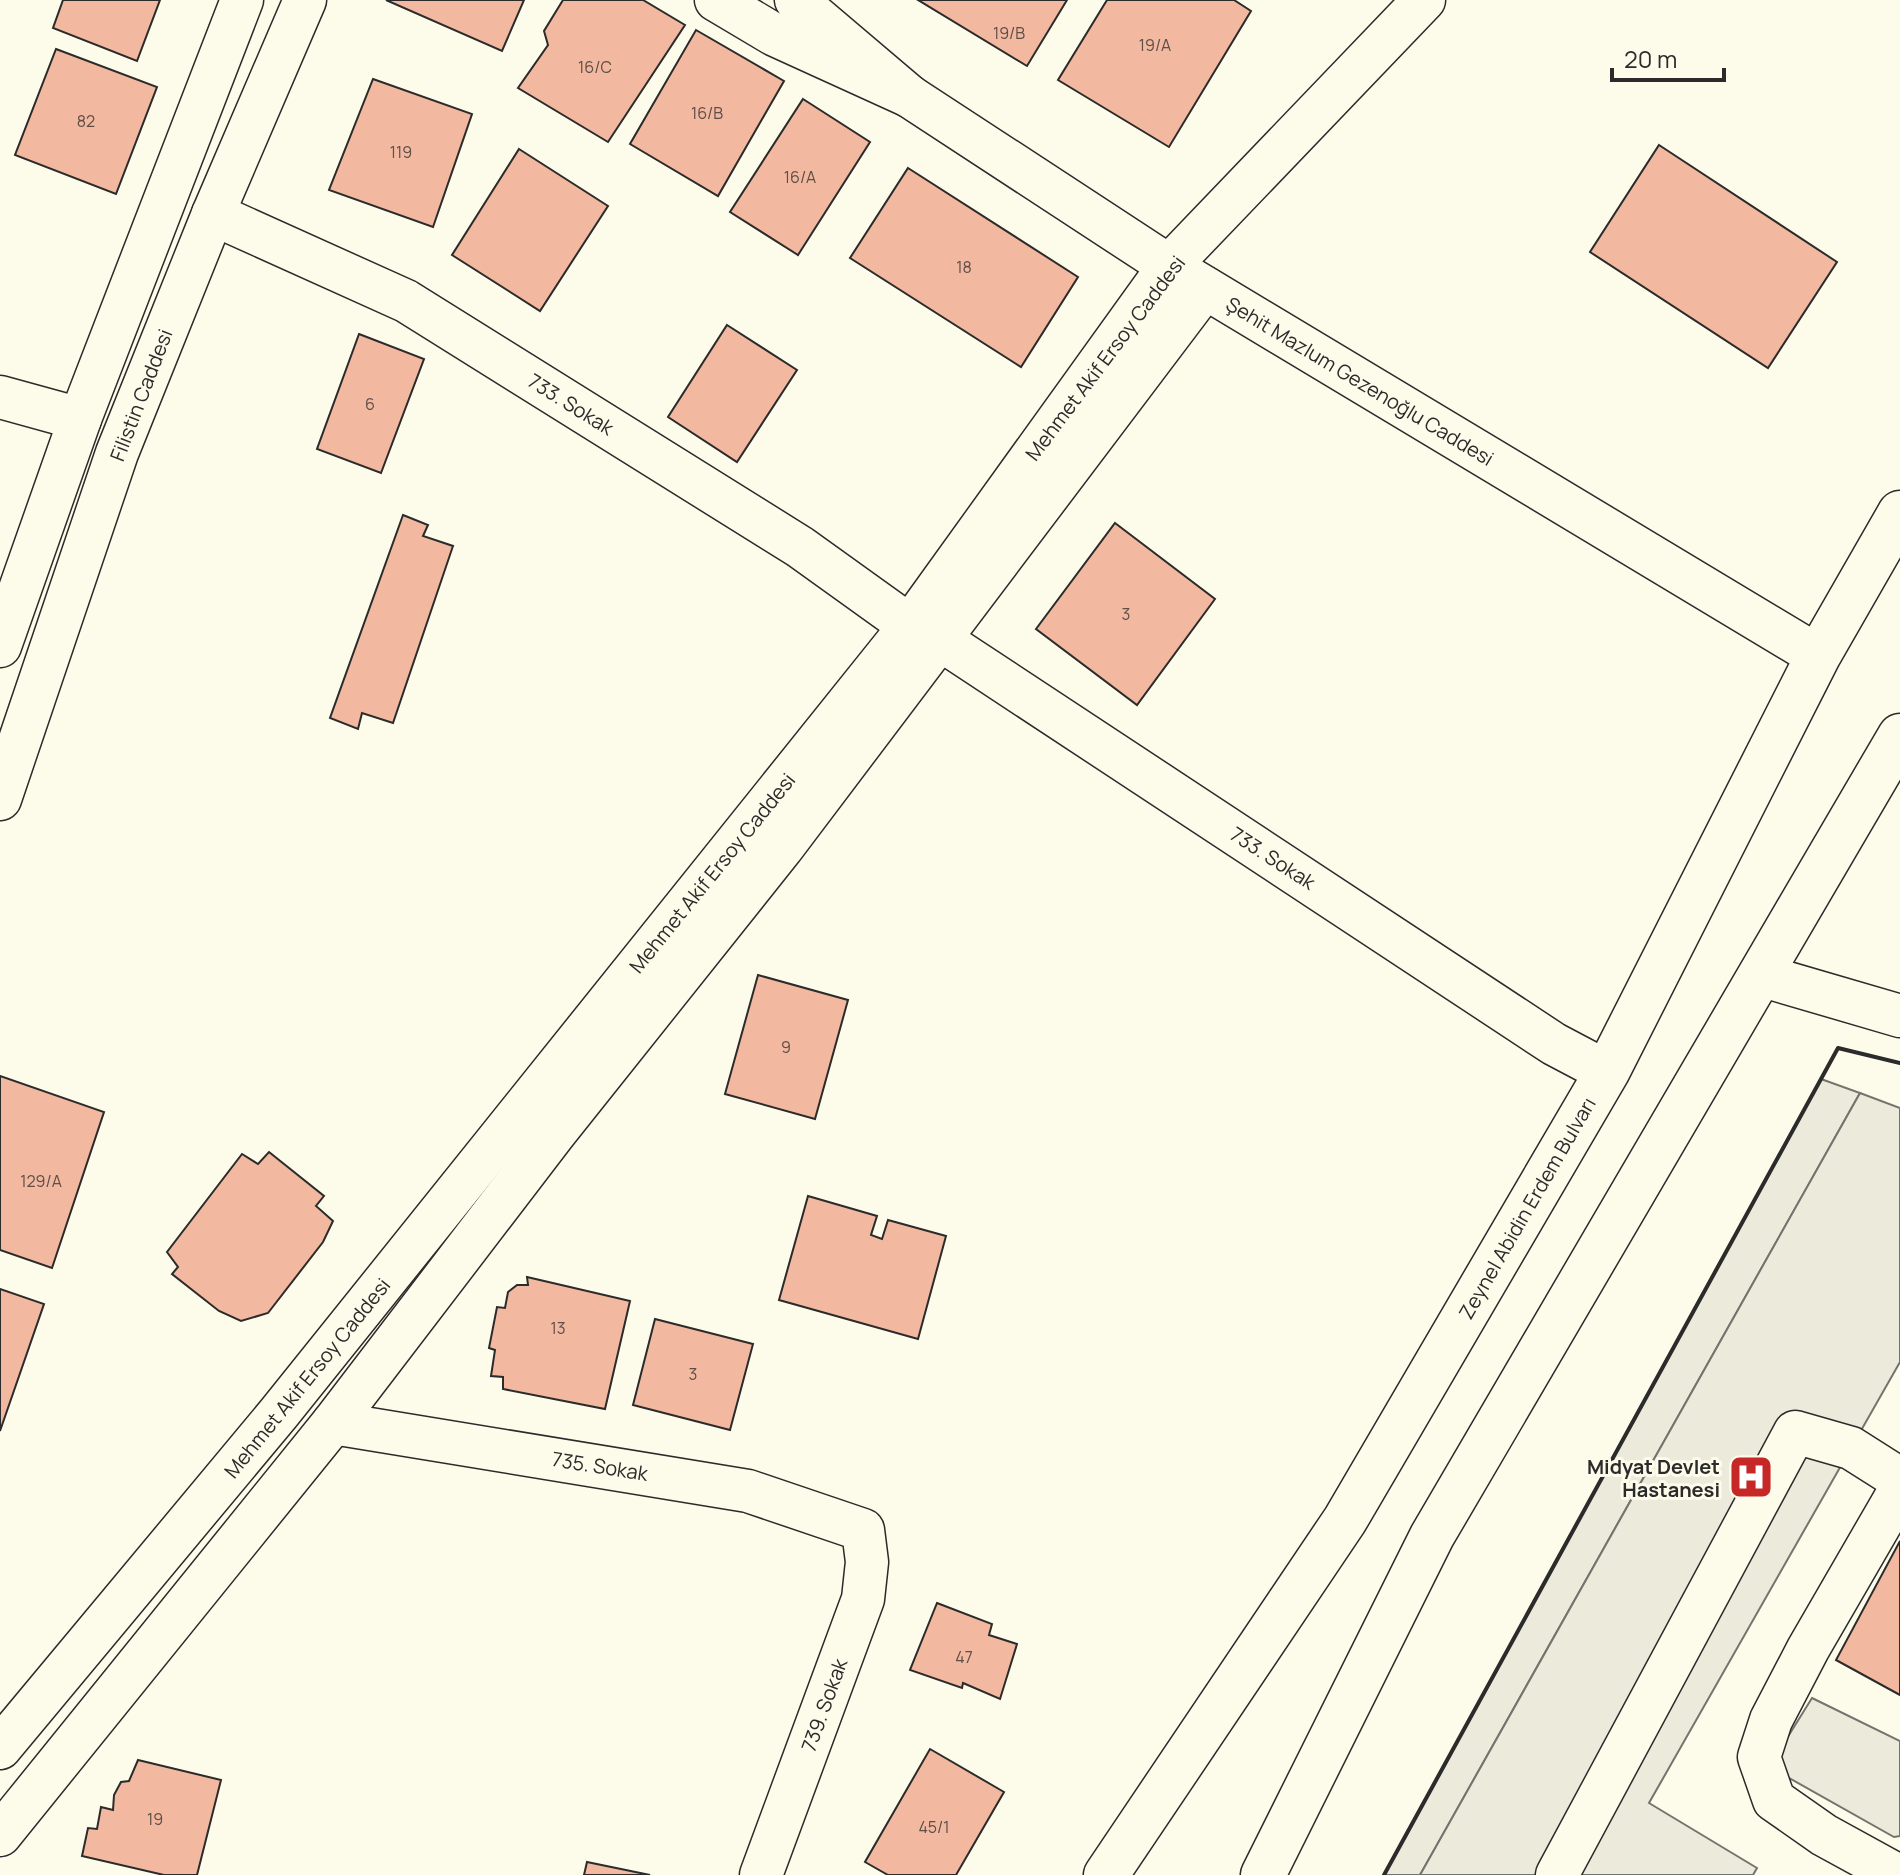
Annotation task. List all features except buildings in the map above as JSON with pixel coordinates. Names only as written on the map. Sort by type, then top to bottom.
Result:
[{"type":"main road","name":"Zeynel Abidin Erdem Bulvarı","points":[[1106,1875],[1345,1520],[1607,1072],[1818,656],[1900,513]]},
{"type":"main road","points":[[1263,1875],[1432,1536],[1900,736]]},
{"type":"street","points":[[0,646],[80,419],[242,0]]},
{"type":"street","name":"Filistin Caddesi","points":[[0,799],[117,453],[213,214],[305,0]]},
{"type":"street","name":"Şehit Mazlum Gezenoğlu Caddesi","points":[[716,0],[775,35],[909,96]]},
{"type":"street","name":"Şehit Mazlum Gezenoğlu Caddesi","points":[[796,0],[909,96],[1169,266],[1818,656]]},
{"type":"street","name":"Mehmet Akif Ersoy Caddesi","points":[[0,1748],[926,633],[1169,266],[1424,0]]},
{"type":"street","name":"733. Sokak","points":[[213,214],[406,301],[800,547],[926,633],[1554,1044],[1607,1072]]},
{"type":"street","points":[[0,1835],[333,1423],[926,633],[1205,288]]},
{"type":"street","points":[[0,397],[80,419]]},
{"type":"street","points":[[1760,975],[1900,1016]]},
{"type":"street","name":"735. Sokak","points":[[333,1423],[748,1491],[863,1530]]},
{"type":"street","points":[[1557,1875],[1795,1432],[1851,1448],[1900,1479]]},
{"type":"street","points":[[1897,1875],[1824,1835],[1774,1800],[1759,1757],[1771,1720],[1808,1649],[1900,1490]]},
{"type":"street","name":"739. Sokak","points":[[761,1875],[863,1599],[867,1562],[863,1530]]},
{"type":"shaded area","points":[[1821,1079],[1860,1093],[1420,1875],[1384,1875]]},
{"type":"shaded area","points":[[1860,1093],[1900,1108],[1900,1362],[1649,1803],[1757,1868],[1753,1875],[1420,1875]]},
{"type":"shaded area","points":[[1812,1698],[1900,1741],[1900,1836],[1894,1837],[1782,1774],[1774,1759]]},
{"type":"wall","points":[[1384,1875],[1838,1048],[1900,1063]]},
{"type":"place","name":"Midyat Devlet Hastanesi","points":[[1751,1477]]}]
